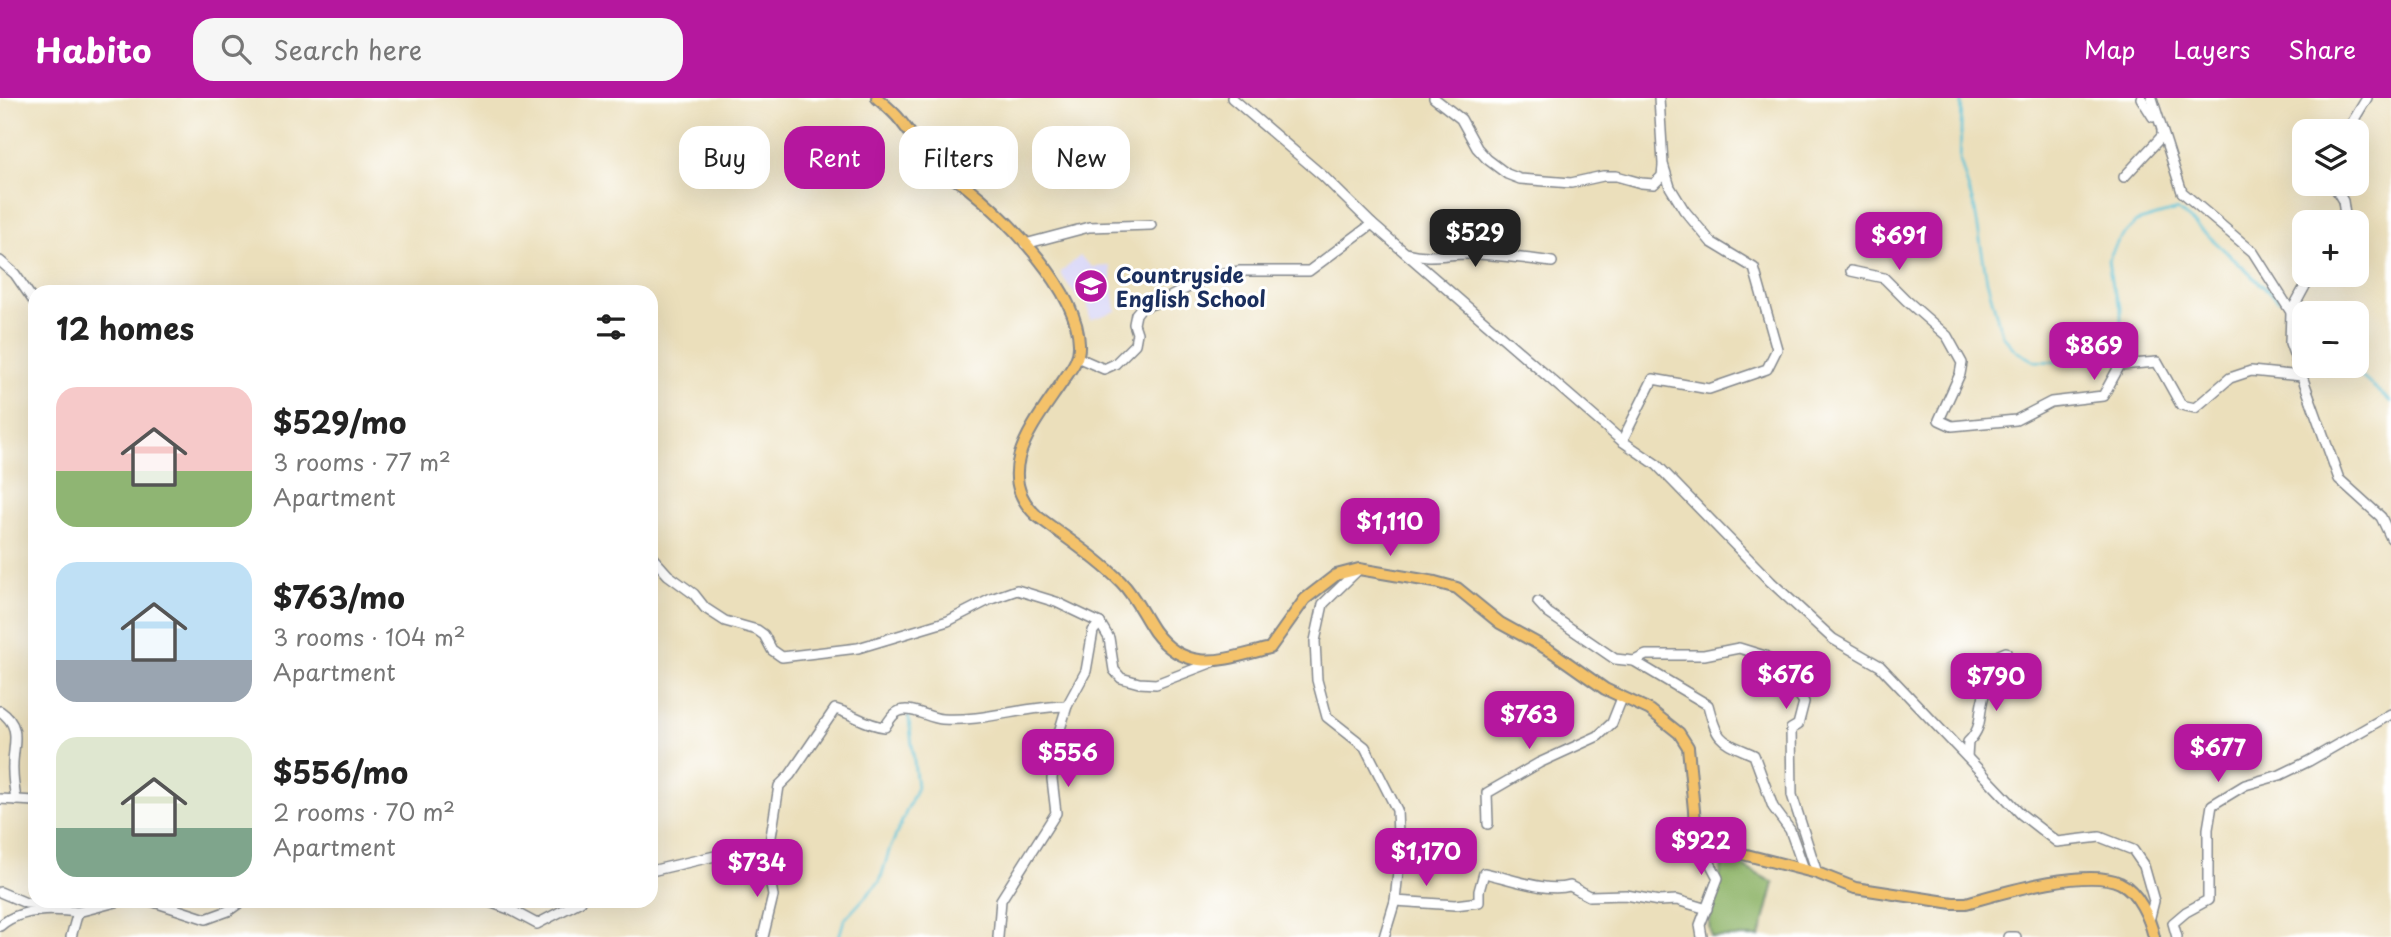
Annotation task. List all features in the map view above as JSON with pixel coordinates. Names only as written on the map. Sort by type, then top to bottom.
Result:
[{"type":"main road","points":[[877,98],[898,117],[934,164],[988,205],[1026,244],[1066,297],[1077,322],[1079,358],[1020,452],[1015,473],[1016,488],[1030,510],[1121,583],[1155,632],[1178,656],[1189,660],[1215,661],[1270,648],[1305,599],[1316,589],[1336,575],[1359,569],[1457,588],[1500,623],[1551,651],[1605,689],[1650,710],[1679,733],[1688,747],[1695,821],[1709,837],[1727,850],[1804,869],[1855,888],[1953,903],[2038,884],[2100,878],[2121,883],[2134,895],[2149,921],[2154,937]]},
{"type":"street","points":[[1232,98],[1324,176],[1372,225],[1622,440],[1657,465],[1771,582],[1833,639],[1880,666],[2021,814],[2057,842],[2100,837],[2133,850],[2144,866],[2154,901],[2149,921]]},
{"type":"street","points":[[1434,98],[1461,119],[1477,148],[1507,174],[1520,179],[1571,183],[1616,176],[1654,184],[1662,176],[1663,164],[1658,98]]},
{"type":"street","points":[[2141,98],[2163,135]]},
{"type":"street","points":[[2152,98],[2182,192],[2253,252],[2291,312]]},
{"type":"street","points":[[2354,119],[2367,98]]},
{"type":"street","points":[[2124,177],[2163,135]]},
{"type":"street","points":[[1622,440],[1653,379],[1709,389],[1767,369],[1777,349],[1754,268],[1711,242],[1676,199],[1663,164]]},
{"type":"street","points":[[1026,244],[1089,227],[1152,225]]},
{"type":"street","points":[[1079,358],[1104,369],[1115,363],[1135,344],[1137,332],[1134,324],[1140,308],[1164,300],[1210,276],[1240,271],[1309,271],[1372,225]]},
{"type":"street","points":[[1405,253],[1438,258],[1460,254],[1497,255],[1552,262]]},
{"type":"street","points":[[0,261],[15,274],[28,293]]},
{"type":"street","points":[[1851,271],[1884,278],[1947,335],[1962,363],[1960,374],[1939,420],[1952,426],[2016,419],[2051,402],[2103,396],[2120,365],[2157,362],[2181,405],[2194,408],[2230,378],[2250,371],[2292,375]]},
{"type":"street","points":[[2292,348],[2291,312],[2305,287]]},
{"type":"street","points":[[2303,378],[2339,479],[2381,517],[2391,538]]},
{"type":"street","points":[[658,564],[668,575],[694,594],[705,608],[725,621],[757,630],[764,635],[772,650],[782,657],[858,648],[948,621],[991,599],[1017,590],[1056,602],[1100,623],[1109,638],[1114,670],[1121,678],[1156,684],[1215,661]]},
{"type":"street","points":[[1359,569],[1323,604],[1315,641],[1317,680],[1327,717],[1365,747],[1397,810],[1399,862],[1395,901],[1384,937]]},
{"type":"street","points":[[1538,602],[1548,613],[1615,659],[1634,662],[1708,705],[1715,731],[1721,741],[1754,755],[1773,807],[1790,830],[1804,869]]},
{"type":"street","points":[[998,937],[1001,900],[1056,813],[1052,779],[1057,739],[1067,706],[1086,671],[1093,631],[1100,623]]},
{"type":"street","points":[[1634,662],[1646,655],[1704,655],[1739,648],[1765,656],[1786,675],[1804,702],[1798,725],[1791,729],[1792,795],[1817,873]]},
{"type":"street","points":[[1967,757],[1968,742],[1978,733],[1983,699],[1990,678],[1999,655],[2006,652]]},
{"type":"street","points":[[1488,824],[1487,793],[1539,763],[1598,736],[1612,723],[1622,698]]},
{"type":"street","points":[[763,937],[773,896],[767,862],[779,786],[790,775],[835,709],[853,714],[870,725],[885,727],[893,714],[905,709],[941,719],[1067,706]]},
{"type":"street","points":[[0,711],[11,719],[15,731],[12,771],[16,800]]},
{"type":"street","points":[[2177,937],[2173,923],[2208,900],[2208,829],[2213,805],[2245,785],[2280,775],[2309,761],[2391,714]]},
{"type":"street","points":[[0,799],[28,801]]},
{"type":"street","points":[[1695,821],[1692,829],[1718,878],[1700,925],[1702,937]]},
{"type":"street","points":[[658,869],[715,856],[738,864],[767,862]]},
{"type":"street","points":[[1395,901],[1455,905],[1479,902],[1484,873],[1548,888],[1570,886],[1589,896],[1626,895],[1676,901],[1707,909]]},
{"type":"street","points":[[0,892],[28,903]]},
{"type":"street","points":[[54,908],[61,912]]},
{"type":"street","points":[[0,926],[9,919],[42,910],[78,912],[93,908]]},
{"type":"street","points":[[173,908],[206,919],[232,908]]},
{"type":"street","points":[[506,908],[537,924],[568,908]]},
{"type":"street","points":[[71,937],[78,912]]},
{"type":"street","points":[[2008,937],[2016,937]]},
{"type":"shaded area","name":"Countryside English School","points":[[1080,256],[1092,267],[1110,266],[1116,311],[1090,320],[1087,299],[1078,299],[1060,273]]},
{"type":"green space","points":[[1724,856],[1774,883],[1760,937],[1711,937],[1709,924]]},
{"type":"waterway","points":[[1962,98],[1960,161],[1975,210],[1987,281],[2002,335],[2016,351],[2034,361],[2068,362],[2105,344],[2121,331],[2121,307],[2112,286],[2108,260],[2118,241],[2136,222],[2177,210],[2204,231],[2279,300]]},
{"type":"waterway","points":[[2363,378],[2391,402]]},
{"type":"waterway","points":[[839,937],[844,920],[880,881],[889,851],[917,787],[908,711]]},
{"type":"place","name":"Countryside English School","points":[[1091,286]]}]
